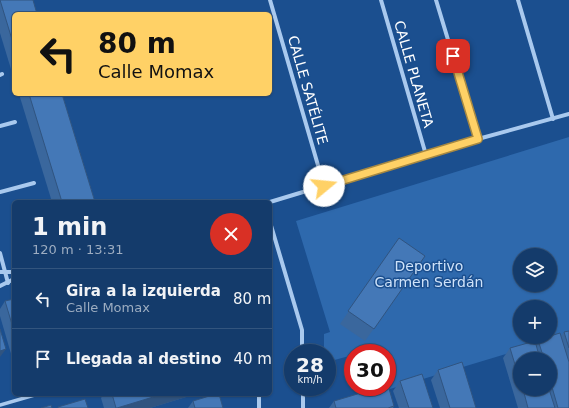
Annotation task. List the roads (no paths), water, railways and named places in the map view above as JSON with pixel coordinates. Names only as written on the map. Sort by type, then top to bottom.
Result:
[{"type":"street","name":"CALLE SATÉLITE","points":[[270,0],[324,186]]},
{"type":"street","name":"CALLE PLANETA","points":[[381,0],[426,155]]},
{"type":"street","points":[[436,0],[478,139]]},
{"type":"street","points":[[518,0],[553,119]]},
{"type":"street","points":[[272,201],[478,139],[569,114]]},
{"type":"street","points":[[0,126],[15,122]]},
{"type":"street","points":[[0,192],[34,183]]},
{"type":"street","points":[[272,229],[302,330],[302,344]]},
{"type":"street","points":[[0,253],[2,272],[8,283]]},
{"type":"street","points":[[0,286],[12,280]]},
{"type":"street","points":[[0,405],[31,396]]},
{"type":"street","points":[[259,396],[259,408]]},
{"type":"street","points":[[302,396],[303,408]]},
{"type":"park label","name":"Deportivo Carmen Serdán","points":[[429,274]]}]
